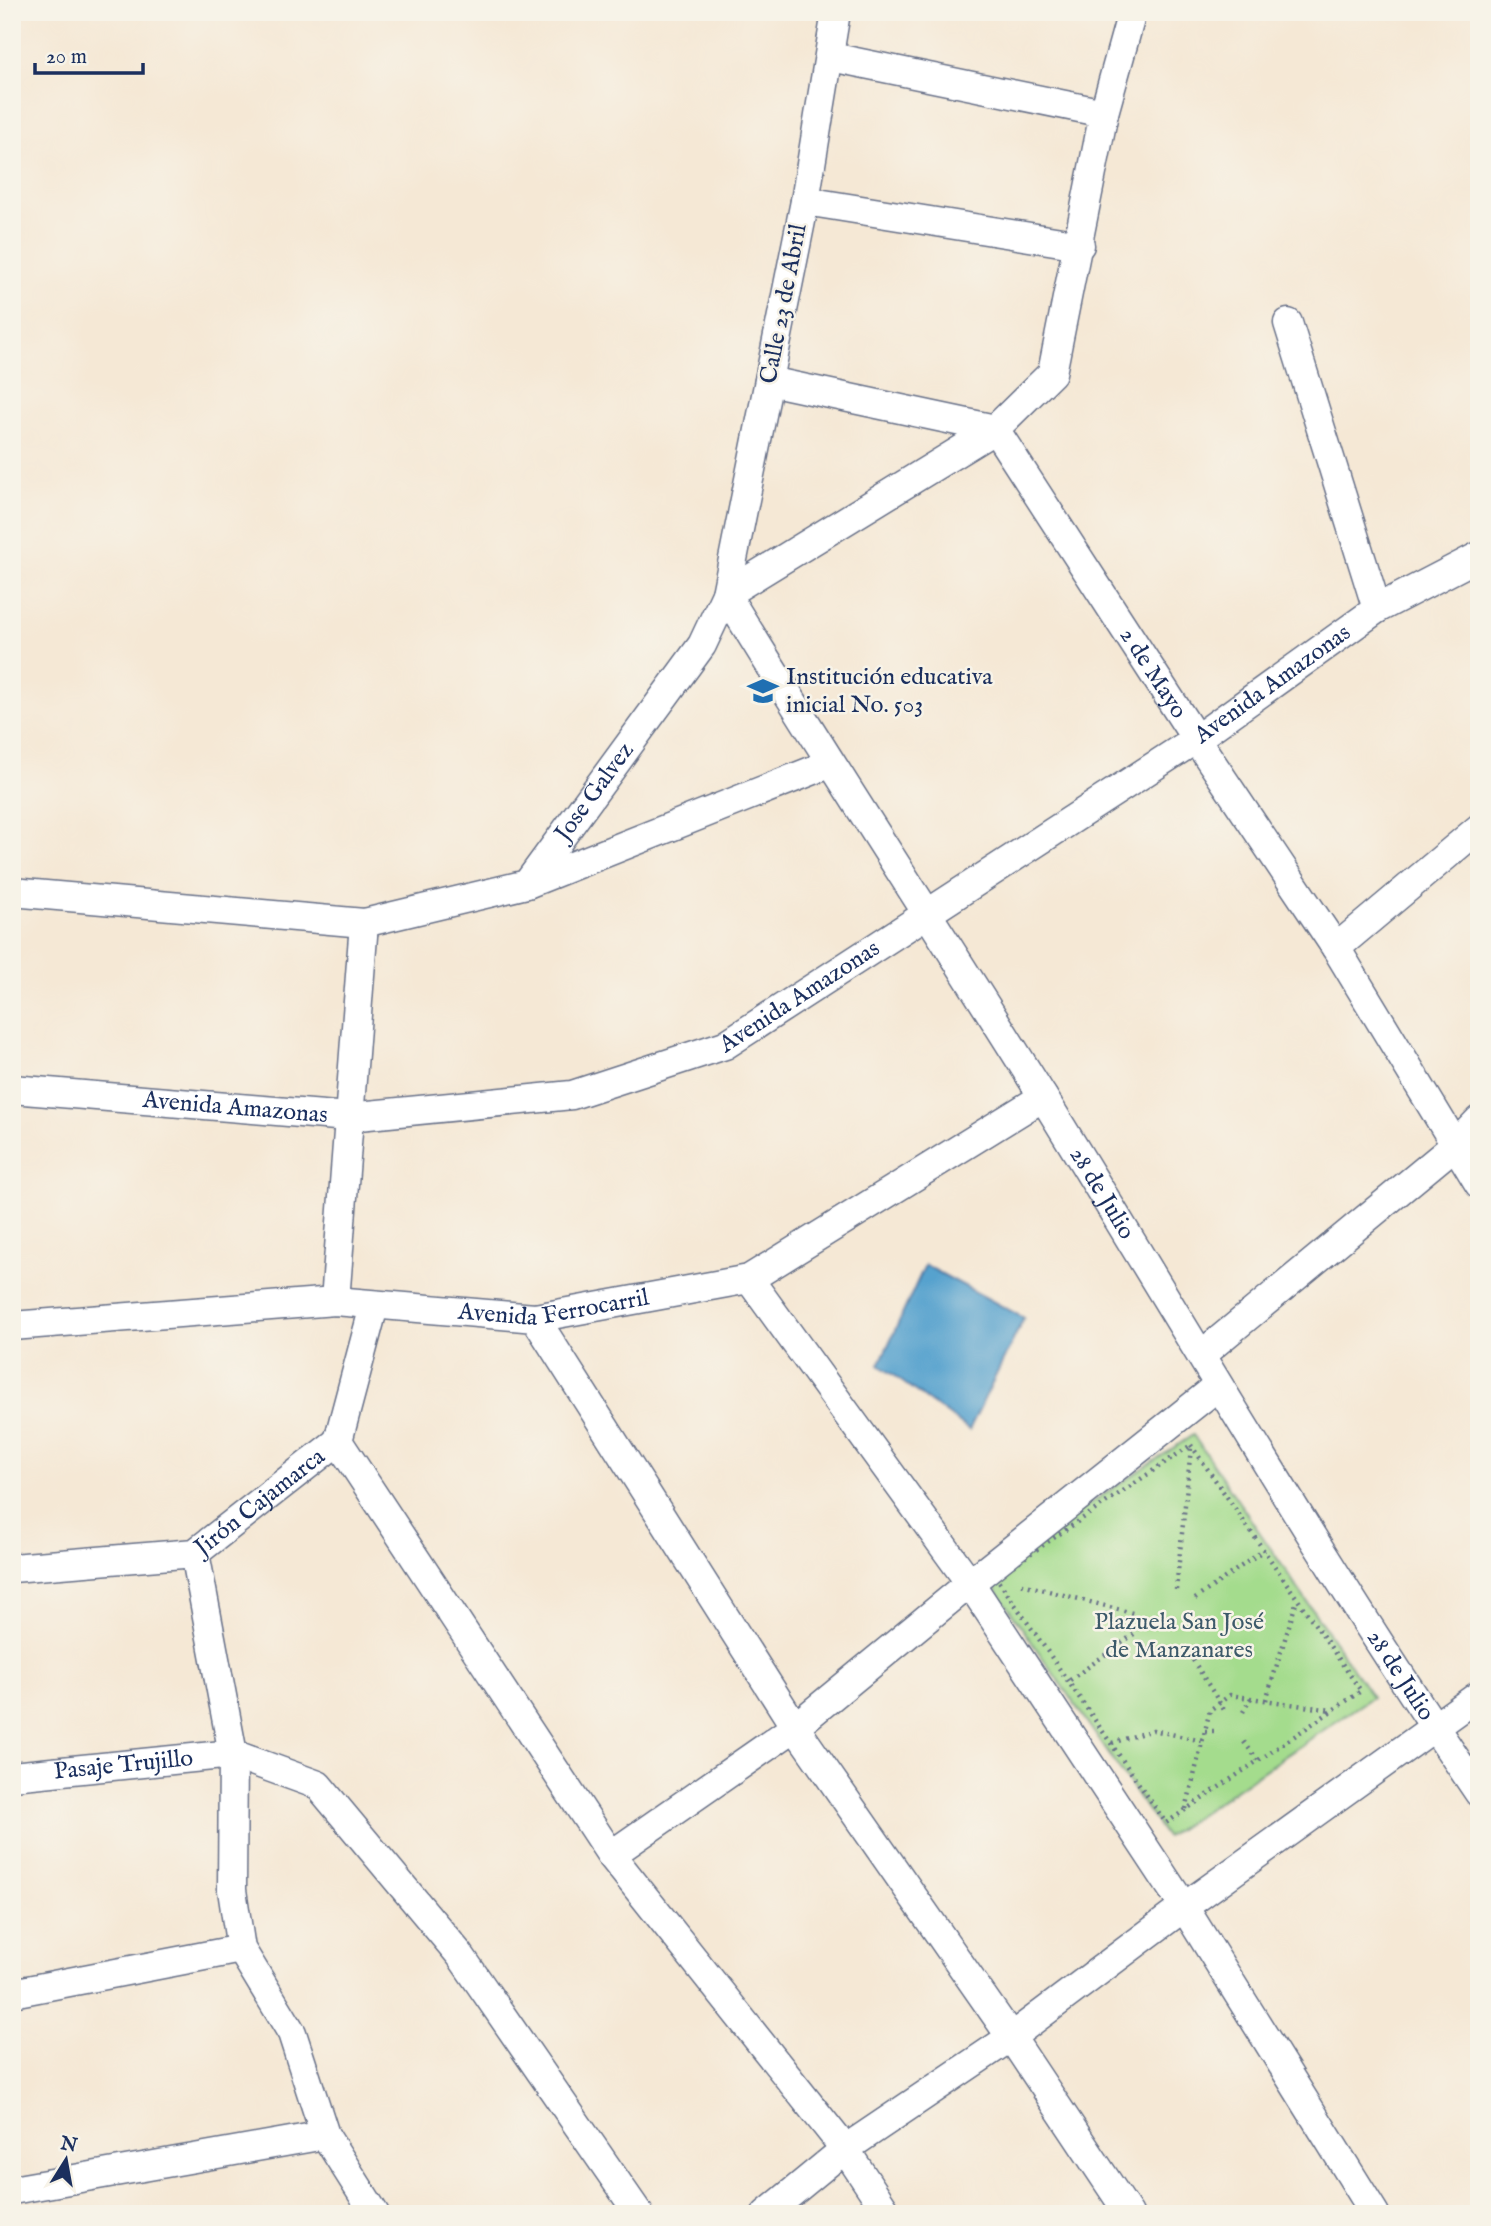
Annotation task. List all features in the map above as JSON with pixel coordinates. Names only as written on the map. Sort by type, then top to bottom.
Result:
[{"type":"street","name":"Calle 23 de Abril","points":[[726,594],[805,201],[831,57],[836,12]]},
{"type":"street","points":[[726,594],[995,429],[1052,373],[1080,245],[1104,113],[1132,12]]},
{"type":"street","points":[[831,57],[1104,113]]},
{"type":"street","points":[[805,201],[1080,245]]},
{"type":"street","points":[[1288,323],[1377,609]]},
{"type":"street","points":[[769,381],[995,429]]},
{"type":"street","name":"2 de Mayo","points":[[995,429],[1196,739],[1336,948],[1479,1184]]},
{"type":"street","name":"Avenida Amazonas","points":[[12,1089],[348,1117],[572,1095],[725,1045],[1196,739],[1377,609],[1479,556]]},
{"type":"street","name":"28 de Julio","points":[[726,594],[830,764],[1043,1097],[1225,1398],[1433,1726],[1479,1793]]},
{"type":"street","name":"Jose Galvez","points":[[527,884],[702,645],[726,594]]},
{"type":"street","points":[[12,892],[363,923],[527,884],[830,764]]},
{"type":"street","points":[[1336,948],[1479,828]]},
{"type":"street","points":[[335,1301],[363,923]]},
{"type":"street","name":"Avenida Ferrocarril","points":[[12,1326],[335,1301],[535,1318],[750,1279],[1043,1097]]},
{"type":"street","points":[[1201,1355],[1454,1146],[1479,1120]]},
{"type":"street","points":[[750,1279],[981,1584],[1375,2214]]},
{"type":"street","points":[[374,1306],[338,1441],[611,1855],[845,2149],[888,2214]]},
{"type":"street","points":[[535,1318],[795,1727],[1011,2037],[1129,2214]]},
{"type":"street","points":[[611,1855],[795,1727],[1225,1398]]},
{"type":"street","name":"Jirón Cajamarca","points":[[12,1568],[195,1553],[338,1441]]},
{"type":"street","points":[[195,1553],[233,1754],[232,1890],[242,1949],[292,2033],[324,2135],[375,2214]]},
{"type":"street","points":[[766,2214],[845,2149],[1011,2037],[1184,1907],[1479,1695]]},
{"type":"street","points":[[233,1754],[318,1785],[460,1955],[639,2214]]},
{"type":"street","name":"Pasaje Trujillo","points":[[12,1776],[233,1754]]},
{"type":"street","points":[[12,1993],[242,1949]]},
{"type":"street","points":[[12,2190],[324,2135]]},
{"type":"path","points":[[981,1584],[1191,1445],[1225,1398]]},
{"type":"path","points":[[981,1584],[1068,1681],[1166,1823],[1361,1690],[1191,1445]]},
{"type":"path","points":[[1176,1590],[1191,1445]]},
{"type":"path","points":[[1195,1599],[1264,1550]]},
{"type":"path","points":[[981,1584],[1136,1614]]},
{"type":"path","points":[[1266,1700],[1297,1599]]},
{"type":"path","points":[[1068,1681],[1135,1634]]},
{"type":"path","points":[[1193,1660],[1226,1713]]},
{"type":"path","points":[[1185,1810],[1210,1710],[1219,1702],[1230,1695],[1332,1710]]},
{"type":"path","points":[[1243,1712],[1251,1698]]},
{"type":"path","points":[[1111,1744],[1153,1730],[1202,1741]]},
{"type":"path","points":[[1205,1731],[1219,1731]]},
{"type":"path","points":[[1244,1742],[1258,1761]]},
{"type":"green space","name":"Plazuela San José de Manzanares","points":[[1193,1435],[1372,1697],[1166,1837],[985,1574]]},
{"type":"water","points":[[925,1265],[1024,1318],[969,1430],[879,1365]]},
{"type":"place","name":"Institución educativa inicial No. 503","points":[[763,691]]}]
